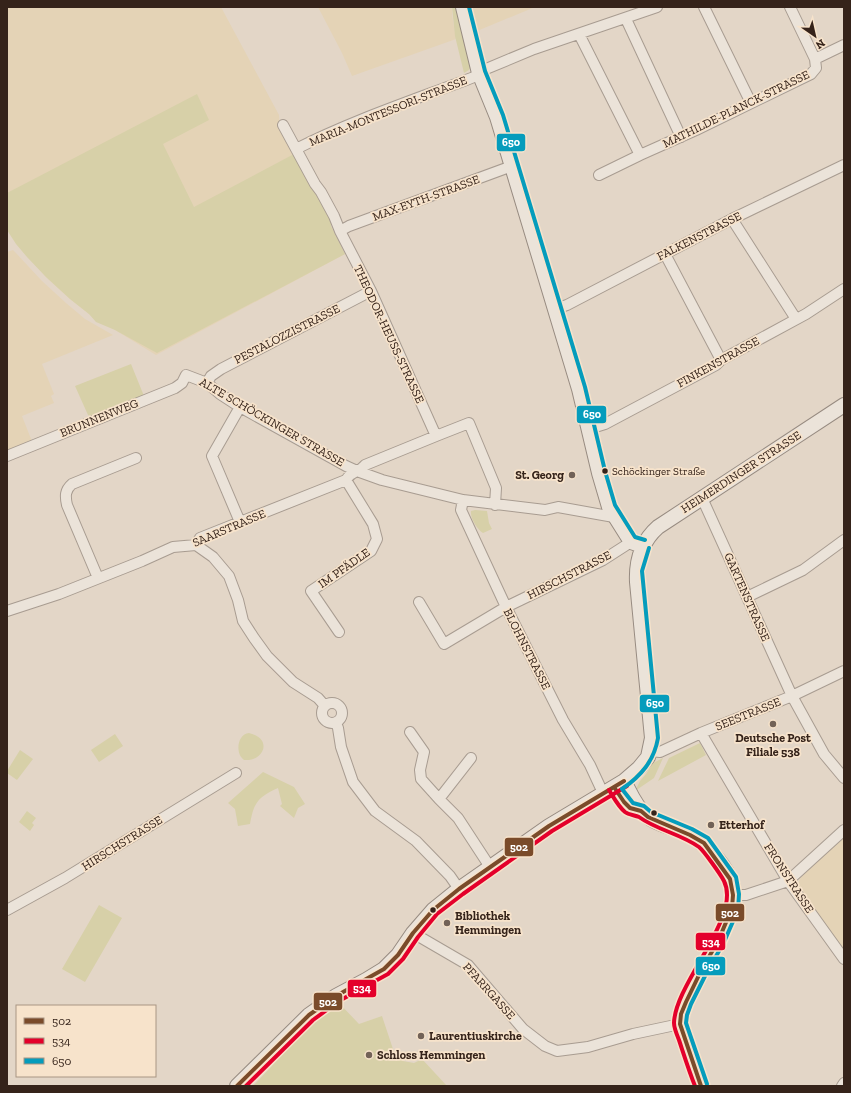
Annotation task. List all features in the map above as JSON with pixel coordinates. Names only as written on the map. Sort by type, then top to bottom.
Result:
[{"type":"main road","points":[[237,1086],[309,1015],[336,996],[366,980],[384,968],[401,950],[413,933],[433,910],[459,889],[549,826],[613,787],[642,765],[650,751],[652,738],[636,570],[637,544],[614,517],[609,507],[599,473],[579,389],[497,117],[479,73],[463,7]]},
{"type":"main road","name":"HEIMERDINGER STRASSE","points":[[637,544],[648,537],[658,527],[844,405]]},
{"type":"main road","points":[[613,787],[648,817],[690,835],[704,843],[730,879],[733,895],[732,908],[720,939],[700,973],[681,1014],[680,1024],[701,1086]]},
{"type":"street","name":"MARIA-MONTESSORI-STRASSE","points":[[296,149],[372,116],[474,77],[486,69],[534,49],[658,7]]},
{"type":"street","points":[[704,7],[751,103]]},
{"type":"street","points":[[790,7],[815,59]]},
{"type":"street","points":[[626,19],[681,136]]},
{"type":"street","points":[[579,34],[640,155]]},
{"type":"street","name":"MATHILDE-PLANCK-STRASSE","points":[[599,175],[811,74],[816,68],[815,59],[844,45]]},
{"type":"street","name":"THEODOR-HEUSS-STRASSE","points":[[283,124],[315,184],[321,192],[371,291],[436,436]]},
{"type":"street","name":"FALKENSTRASSE","points":[[555,310],[732,219],[844,165]]},
{"type":"street","name":"MAX-EYTH-STRASSE","points":[[340,231],[349,226],[512,166]]},
{"type":"street","points":[[732,219],[796,319]]},
{"type":"street","points":[[666,254],[721,360]]},
{"type":"street","name":"FINKENSTRASSE","points":[[589,429],[612,420],[716,365],[721,360],[796,319],[844,289]]},
{"type":"street","name":"PESTALOZZISTRASSE","points":[[207,383],[211,376],[220,368],[371,291]]},
{"type":"street","name":"ALTE SCHÖCKINGER STRASSE","points":[[186,375],[207,383],[220,394],[240,407],[357,471],[382,480],[463,500],[545,510],[558,507],[614,517]]},
{"type":"street","name":"BRUNNENWEG","points":[[7,456],[174,388],[182,383],[186,375]]},
{"type":"street","points":[[240,407],[212,456],[240,522]]},
{"type":"street","points":[[436,436],[469,423],[496,488],[495,505]]},
{"type":"street","name":"SAARSTRASSE","points":[[7,611],[50,598],[173,547],[196,545],[200,538],[346,480],[350,474],[362,469],[365,466],[436,436]]},
{"type":"street","points":[[98,578],[67,505],[66,491],[72,484],[136,458]]},
{"type":"street","name":"IM PFÄDLE","points":[[338,632],[311,591],[371,551],[377,539],[373,524],[346,480]]},
{"type":"street","name":"GARTENSTRASSE","points":[[702,498],[792,696],[824,754],[844,778]]},
{"type":"street","name":"BLOHNSTRASSE","points":[[463,500],[461,510],[506,607],[563,720],[590,766],[613,787]]},
{"type":"street","points":[[747,597],[803,570],[844,540]]},
{"type":"street","name":"HIRSCHSTRASSE","points":[[419,602],[444,644],[506,607],[637,544]]},
{"type":"street","points":[[196,545],[213,557],[229,576],[238,600],[243,621],[266,656],[293,682],[318,698],[325,706]]},
{"type":"street","name":"SEESTRASSE","points":[[650,751],[660,752],[701,733],[792,696],[844,671]]},
{"type":"street","points":[[332,703],[338,705],[341,708],[342,718],[336,723],[328,723],[323,719],[322,713],[325,706],[332,703]]},
{"type":"street","points":[[336,723],[341,747],[353,782],[375,810],[416,841],[450,876],[459,889]]},
{"type":"street","points":[[410,732],[424,752],[420,770],[422,779],[458,818],[490,867]]},
{"type":"street","name":"FRONSTRASSE","points":[[701,733],[788,881],[844,959]]},
{"type":"street","points":[[439,799],[472,758]]},
{"type":"street","name":"HIRSCHSTRASSE","points":[[7,910],[65,878],[236,773]]},
{"type":"street","points":[[733,895],[746,895],[788,881],[844,830]]},
{"type":"street","name":"PFARRGASSE","points":[[413,933],[468,965],[523,1029],[545,1046],[557,1051],[588,1047],[633,1034],[680,1024]]},
{"type":"shaded area","points":[[7,7],[221,7],[279,115],[280,129],[311,187],[318,194],[331,217],[331,226],[345,254],[156,355],[89,314],[46,277],[22,250],[7,230]]},
{"type":"shaded area","points":[[318,7],[452,7],[456,39],[352,76]]},
{"type":"shaded area","points":[[452,7],[459,7],[470,68],[464,73],[455,36]]},
{"type":"shaded area","points":[[471,7],[535,7],[477,31]]},
{"type":"shaded area","points":[[197,94],[209,120],[163,144],[194,207],[294,154],[311,188],[318,194],[331,217],[331,226],[345,254],[157,353],[115,330],[96,322],[89,314],[46,277],[27,257],[7,230],[7,193]]},
{"type":"shaded area","points":[[13,250],[42,281],[66,303],[85,319],[113,335],[42,364],[54,394],[51,396],[54,403],[22,416],[33,444],[7,454],[7,252]]},
{"type":"shaded area","points":[[131,364],[144,396],[92,417],[88,415],[75,386]]},
{"type":"shaded area","points":[[471,511],[487,511],[489,523],[492,529],[483,533],[478,529],[471,514]]},
{"type":"shaded area","points":[[249,733],[257,736],[261,740],[263,750],[261,754],[251,760],[244,760],[238,749],[242,737]]},
{"type":"shaded area","points":[[115,734],[123,746],[99,762],[91,750]]},
{"type":"shaded area","points":[[700,743],[706,755],[658,781],[669,758]]},
{"type":"shaded area","points":[[20,750],[33,759],[17,780],[7,773],[7,771]]},
{"type":"shaded area","points":[[663,758],[654,778],[635,791],[640,781],[653,763]]},
{"type":"shaded area","points":[[263,772],[294,787],[305,804],[298,808],[294,818],[280,806],[282,804],[278,788],[266,794],[258,801],[253,810],[250,824],[238,826],[235,809],[228,803]]},
{"type":"shaded area","points":[[27,811],[36,818],[32,823],[34,825],[30,831],[19,822]]},
{"type":"shaded area","points":[[844,837],[844,951],[800,889],[798,883],[801,877]]},
{"type":"shaded area","points":[[99,905],[122,918],[85,982],[62,969]]},
{"type":"shaded area","points":[[339,1003],[359,1024],[382,1016],[394,1052],[403,1061],[414,1063],[422,1059],[447,1086],[253,1086],[320,1015]]},
{"type":"transit line","name":"650","points":[[469,7],[485,71],[503,115],[585,387],[605,471],[615,505],[635,537],[645,540]]},
{"type":"transit line","name":"650","points":[[649,548],[642,571],[658,738],[653,754],[646,767],[635,779],[622,789],[633,803],[644,806],[651,812],[692,829],[708,838],[736,877],[739,894],[738,910],[724,942],[705,976],[687,1015],[686,1023],[707,1084]]},
{"type":"transit line","name":"502","points":[[237,1086],[309,1015],[336,996],[384,969],[398,955],[413,933],[433,910],[459,889],[549,826],[624,781]]},
{"type":"transit line","name":"534","points":[[246,1086],[313,1020],[339,1001],[388,974],[403,959],[418,937],[437,914],[552,831],[627,786]]},
{"type":"transit line","name":"502","points":[[614,787],[630,808],[641,811],[648,817],[690,835],[704,843],[730,879],[733,895],[732,908],[719,939],[700,973],[681,1014],[680,1024],[701,1086]]},
{"type":"transit line","name":"534","points":[[609,790],[618,805],[628,814],[639,817],[699,847],[705,853],[724,881],[727,896],[724,913],[685,989],[677,1007],[674,1023],[674,1027],[695,1086]]},
{"type":"place","name":"Schöckinger Straße","points":[[605,471]]},
{"type":"place","name":"St. Georg","points":[[572,475]]},
{"type":"place","name":"Deutsche Post Filiale 538","points":[[773,724]]},
{"type":"place","name":"Etterhof","points":[[711,825]]},
{"type":"place","name":"Bibliothek Hemmingen","points":[[447,923]]},
{"type":"place","name":"Laurentiuskirche","points":[[421,1036]]},
{"type":"place","name":"Schloss Hemmingen","points":[[369,1055]]}]
